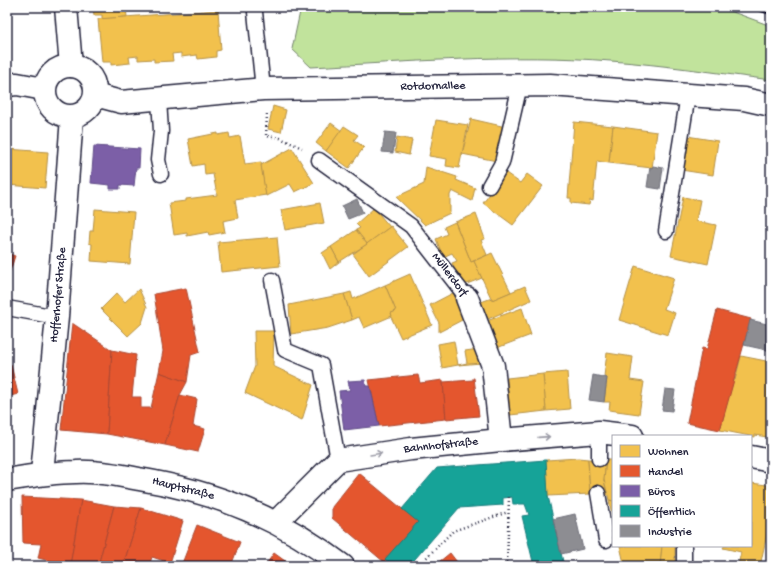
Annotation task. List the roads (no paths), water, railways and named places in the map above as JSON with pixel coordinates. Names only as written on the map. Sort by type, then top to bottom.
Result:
[{"type":"street","points":[[66,7],[71,66]]},
{"type":"street","points":[[71,66],[86,72],[95,86],[95,94],[88,110],[72,117],[64,116],[50,107],[46,100],[44,90],[49,76],[55,70],[71,66]]},
{"type":"street","points":[[7,85],[17,84],[44,90]]},
{"type":"street","name":"Rotdornallee","points":[[95,94],[121,102],[159,100],[263,89],[550,85],[744,99],[771,106]]},
{"type":"street","name":"Hofferhofer Straße","points":[[42,474],[57,317],[72,117]]},
{"type":"street","name":"Müllerdorf","points":[[467,298],[493,366],[500,440]]},
{"type":"street","name":"Bahnhofstraße","points":[[338,460],[411,449],[500,440],[598,432],[624,435]]},
{"type":"street","points":[[752,457],[771,460]]},
{"type":"street","points":[[276,522],[338,460]]},
{"type":"street","name":"Hauptstraße","points":[[7,480],[42,474],[76,472],[158,482],[216,497],[276,522],[313,544],[342,566]]},
{"type":"lane","points":[[255,12],[263,89]]},
{"type":"lane","points":[[489,186],[502,163],[520,85]]},
{"type":"lane","points":[[666,231],[688,95]]},
{"type":"lane","points":[[159,100],[161,131],[158,160],[161,174]]},
{"type":"lane","name":"Müllerdorf","points":[[319,160],[411,226],[467,298]]},
{"type":"lane","points":[[272,280],[285,350],[322,365],[338,460]]},
{"type":"lane","points":[[7,308],[57,317]]},
{"type":"lane","points":[[598,432],[598,459]]},
{"type":"lane","points":[[598,493],[606,540]]},
{"type":"lane","points":[[684,547],[684,566]]},
{"type":"railway","points":[[753,7],[771,13]]}]
